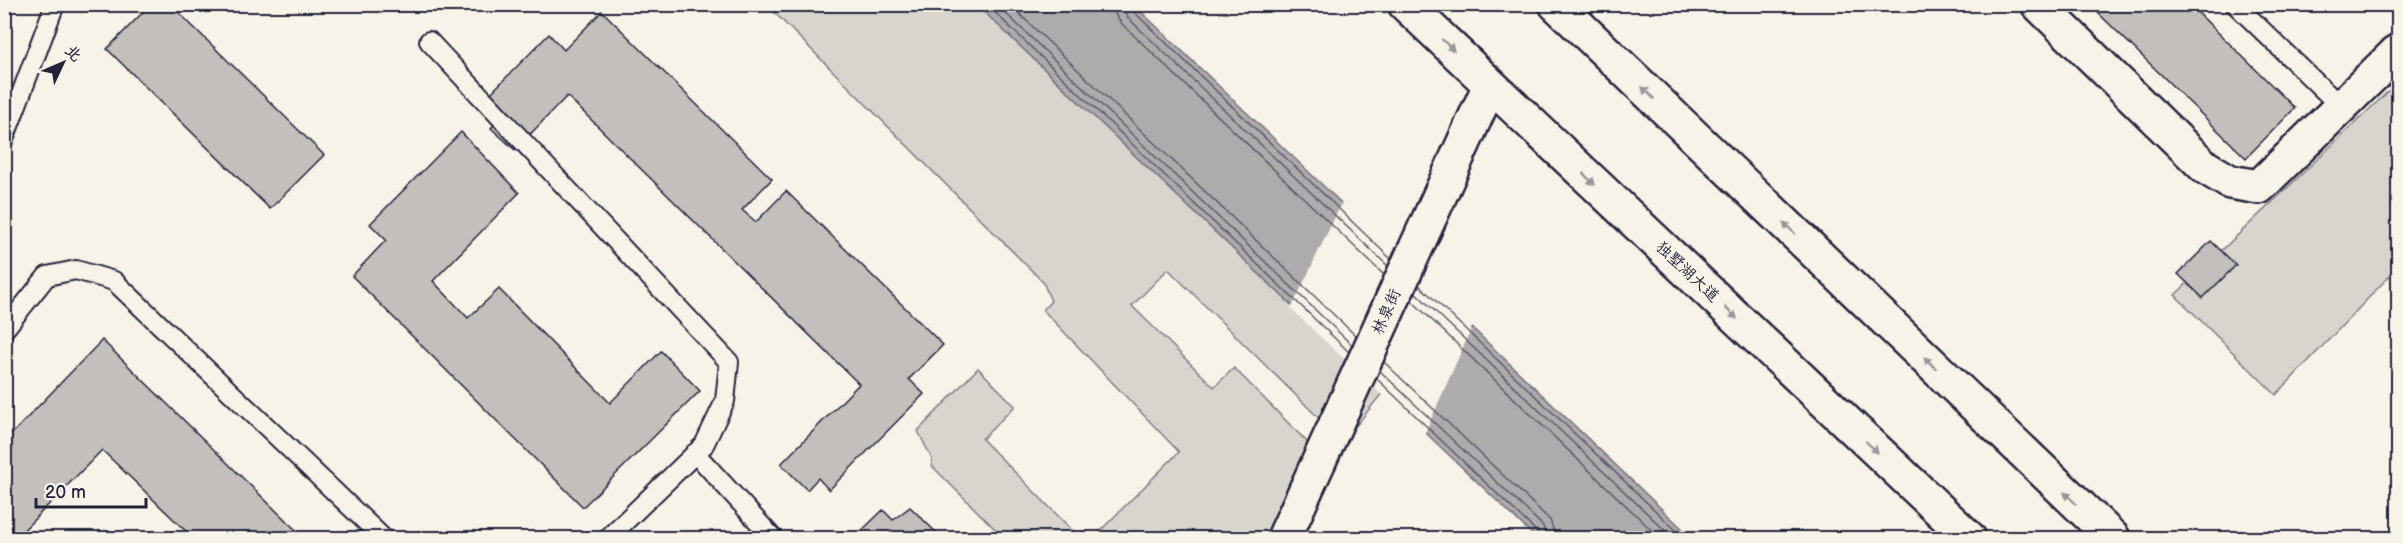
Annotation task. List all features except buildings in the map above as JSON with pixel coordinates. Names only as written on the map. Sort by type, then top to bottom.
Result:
[{"type":"main road","name":"独墅湖大道","points":[[1406,4],[1969,538]]},
{"type":"main road","points":[[1556,4],[2113,538]]},
{"type":"main road","points":[[2038,4],[2205,168],[2230,182],[2259,187],[2398,51]]},
{"type":"main road","name":"林泉街","points":[[1284,538],[1491,85]]},
{"type":"lane","points":[[4,139],[55,4]]},
{"type":"lane","points":[[2235,4],[2341,107]]},
{"type":"lane","points":[[429,41],[729,362],[725,400],[704,445],[608,538]]},
{"type":"lane","points":[[4,330],[47,276],[76,270],[114,280],[383,538]]},
{"type":"lane","points":[[695,453],[773,538]]},
{"type":"shaded area","points":[[767,5],[977,5],[1383,392],[1343,442],[1168,269],[1132,306],[1214,387],[1234,368],[1308,443],[1315,453],[1298,529],[1317,538],[1093,538],[1179,452],[1043,310],[1051,301],[1043,282]]},
{"type":"shaded area","points":[[2398,82],[2398,267],[2276,395],[2175,295]]},
{"type":"shaded area","points":[[978,368],[1015,406],[982,439],[1080,538],[1004,538],[932,466],[932,459],[918,431]]},
{"type":"water","points":[[977,5],[1134,5],[1692,538],[1536,538]]},
{"type":"pier","points":[[1343,200],[1473,325],[1424,435],[1291,309]]}]
